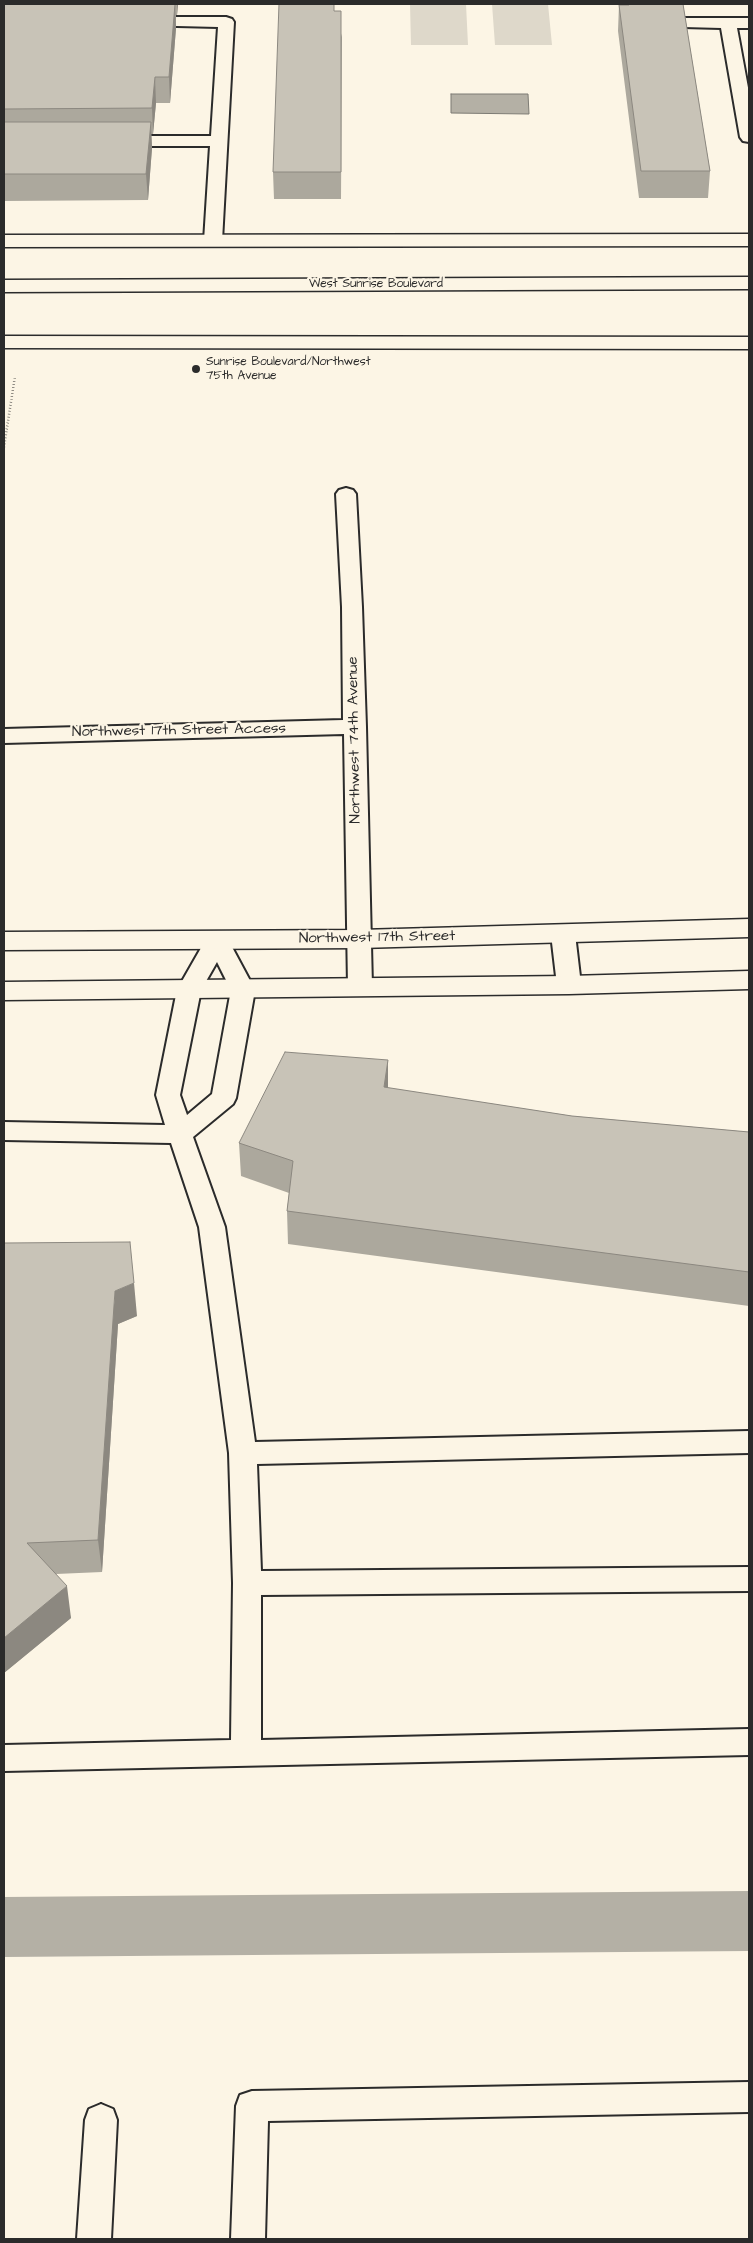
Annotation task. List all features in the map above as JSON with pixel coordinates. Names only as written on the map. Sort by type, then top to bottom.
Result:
[{"type":"main road","points":[[4,241],[749,240]]},
{"type":"main road","name":"West Sunrise Boulevard","points":[[4,286],[749,283]]},
{"type":"main road","points":[[4,342],[749,343]]},
{"type":"main road","name":"Northwest 17th Street","points":[[4,941],[360,939],[749,928]]},
{"type":"main road","points":[[4,991],[243,990],[749,980]]},
{"type":"lane","points":[[128,22],[226,22],[214,240]]},
{"type":"lane","points":[[648,24],[749,24]]},
{"type":"lane","points":[[728,24],[749,137]]},
{"type":"lane","points":[[102,141],[219,141]]},
{"type":"lane","name":"Northwest 74th Avenue","points":[[346,494],[352,607],[360,987]]},
{"type":"lane","name":"Northwest 17th Street Access","points":[[4,736],[355,727]]},
{"type":"lane","points":[[563,934],[569,985]]},
{"type":"lane","points":[[4,1130],[88,1134],[180,1134],[224,1098],[243,990],[217,940]]},
{"type":"lane","points":[[217,940],[189,990],[168,1095],[212,1228],[243,1452],[247,1583],[246,1754]]},
{"type":"lane","points":[[243,1452],[749,1442]]},
{"type":"lane","points":[[247,1583],[749,1579]]},
{"type":"lane","points":[[4,1758],[749,1742]]},
{"type":"lane","points":[[248,2239],[252,2106],[749,2097]]},
{"type":"lane","points":[[94,2239],[101,2120]]},
{"type":"shaded area","points":[[410,4],[466,4],[468,45],[411,45]]},
{"type":"shaded area","points":[[492,4],[548,4],[552,45],[495,45]]},
{"type":"shaded area","points":[[451,94],[528,94],[529,114],[451,113]]},
{"type":"building","points":[[4,4],[175,4],[169,77],[155,77],[152,108],[4,109]]},
{"type":"building","points":[[279,4],[334,4],[334,11],[341,11],[341,172],[273,172]]},
{"type":"building","points":[[683,4],[710,171],[641,171],[619,5]]},
{"type":"building","points":[[4,122],[151,122],[146,174],[4,174]]},
{"type":"building","points":[[285,1052],[388,1060],[384,1087],[572,1116],[749,1132],[749,1272],[287,1211],[293,1161],[239,1143]]},
{"type":"building","points":[[130,1242],[134,1283],[115,1291],[98,1540],[27,1543],[67,1586],[4,1638],[4,1243]]},
{"type":"waterway","points":[[4,1927],[749,1921]]},
{"type":"place","name":"Sunrise Boulevard/Northwest 75th Avenue","points":[[196,369]]}]
